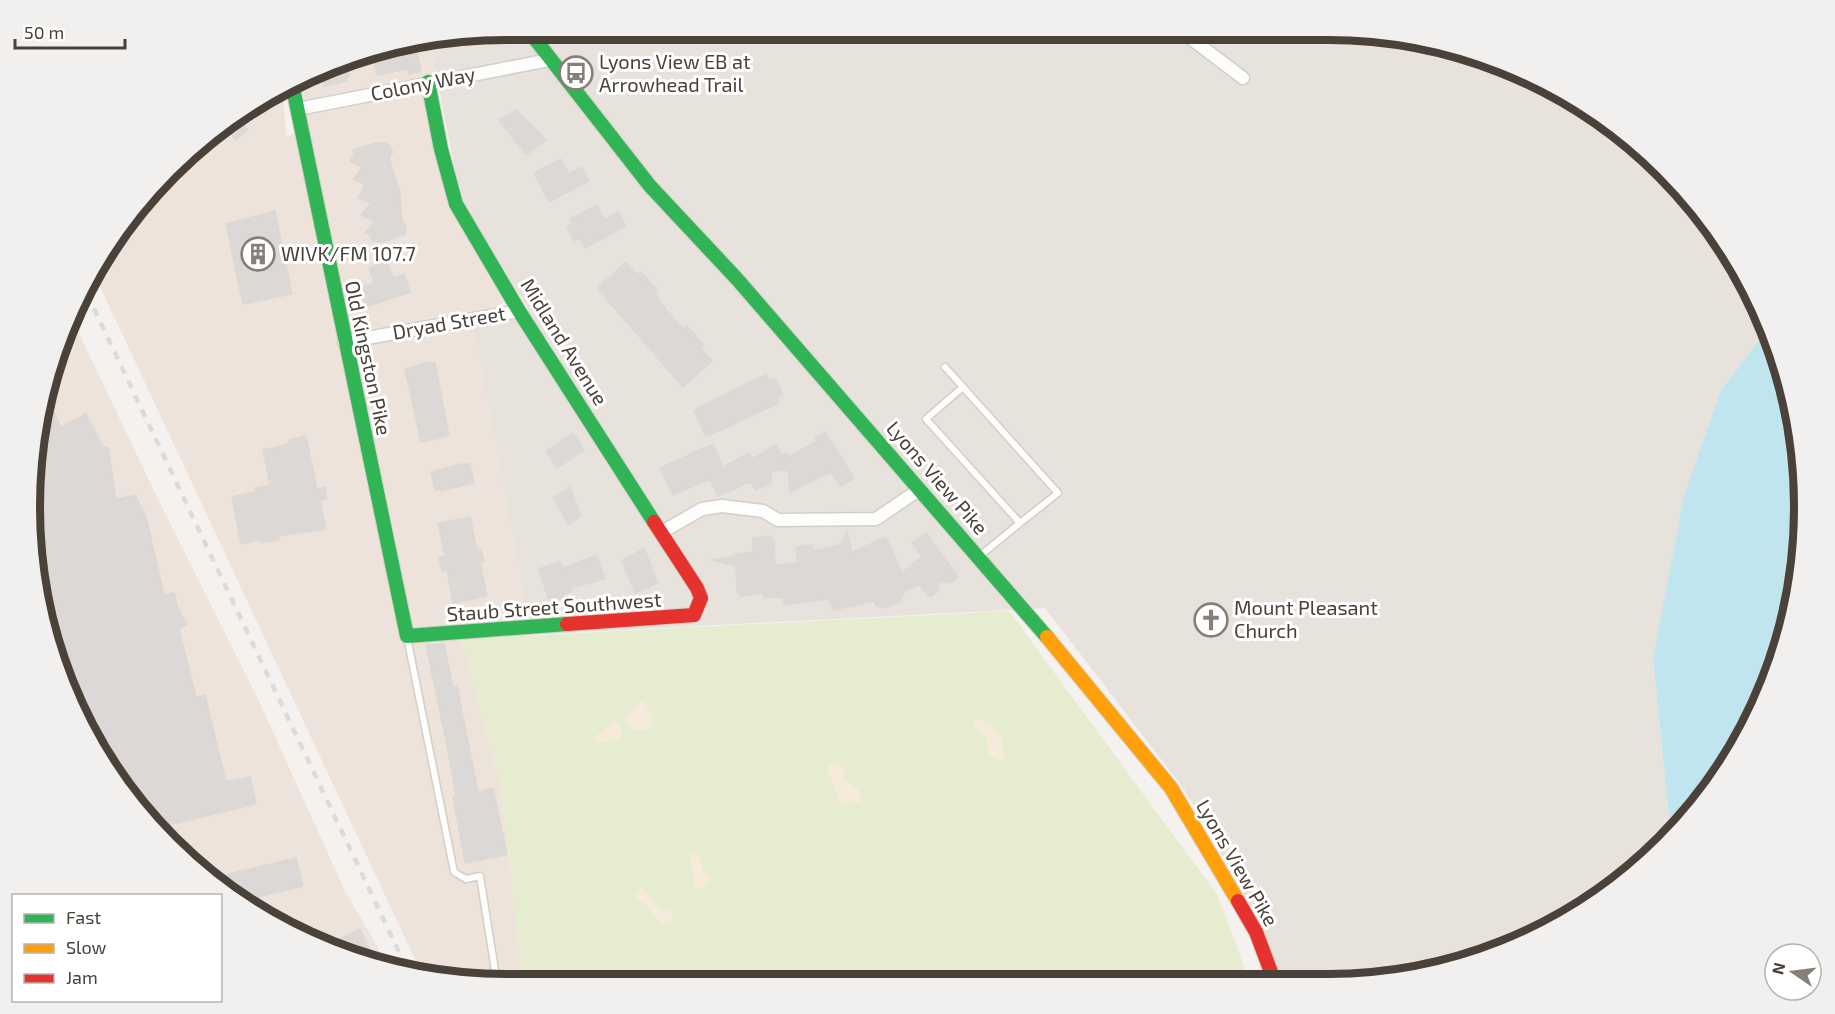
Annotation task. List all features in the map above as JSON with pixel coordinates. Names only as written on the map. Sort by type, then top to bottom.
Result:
[{"type":"street","name":"Lyons View Pike","points":[[535,40],[650,186],[737,279],[1016,598],[1171,788],[1256,932],[1272,974]]},
{"type":"street","points":[[1193,40],[1243,78]]},
{"type":"street","name":"Colony Way","points":[[298,109],[549,60]]},
{"type":"street","name":"Midland Avenue","points":[[428,82],[441,149],[456,204],[519,311],[697,588],[700,598],[699,608]]},
{"type":"street","name":"Old Kingston Pike","points":[[294,93],[406,636]]},
{"type":"street","name":"Dryad Street","points":[[344,342],[519,311]]},
{"type":"street","points":[[662,532],[702,509],[722,506],[763,511],[777,520],[876,519],[920,489]]},
{"type":"street","name":"Staub Street Southwest","points":[[406,636],[687,618],[694,615],[699,608]]},
{"type":"lane","points":[[945,367],[1058,492],[979,557]]},
{"type":"lane","points":[[963,387],[926,419],[1020,523]]},
{"type":"lane","points":[[406,636],[454,872],[466,879],[480,876],[496,974]]},
{"type":"shaded area","points":[[476,41],[1359,41],[1419,49],[1449,56],[1507,76],[1561,103],[1587,119],[1636,156],[1679,199],[1716,248],[1732,274],[1762,336],[1721,390],[1653,658],[1670,825],[1636,858],[1587,895],[1507,938],[1449,958],[1389,970],[1359,973],[1277,974],[1228,866],[1184,789],[1045,608],[545,634],[545,625],[535,624],[527,615],[473,327],[503,320],[516,320],[529,310],[467,210],[457,180],[431,47]]},
{"type":"shaded area","points":[[431,47],[436,74],[419,78],[433,141],[503,302],[493,310],[473,315],[473,327],[527,615],[527,635],[462,639],[501,787],[522,974],[476,973],[418,965],[98,283],[119,248],[156,199],[199,156],[223,137],[283,98],[286,137],[309,126],[302,89],[357,65]]},
{"type":"shaded area","points":[[76,328],[158,499],[259,701],[344,889],[383,957],[328,938],[274,911],[248,895],[199,858],[156,815],[119,766],[76,686],[56,628],[49,598],[41,538],[40,507],[41,476],[49,416],[56,386]]},
{"type":"green space","points":[[1009,611],[1218,896],[1247,974],[522,974],[501,787],[462,639]]},
{"type":"sand","points":[[643,700],[655,724],[646,730],[631,731],[624,718]]},
{"type":"sand","points":[[974,718],[992,724],[1002,741],[1005,760],[998,760],[989,755],[986,738],[973,725]]},
{"type":"sand","points":[[615,721],[622,728],[620,739],[607,742],[595,741],[593,738]]},
{"type":"sand","points":[[838,760],[845,773],[844,780],[859,791],[860,802],[844,804],[840,802],[827,768]]},
{"type":"sand","points":[[692,853],[699,855],[704,871],[711,878],[707,885],[696,889],[693,886],[694,874],[689,858]]},
{"type":"sand","points":[[642,887],[662,911],[673,911],[670,922],[661,923],[645,904],[636,898],[635,893]]},
{"type":"water","points":[[1762,336],[1779,386],[1791,446],[1794,476],[1794,538],[1791,568],[1779,628],[1759,686],[1716,766],[1670,825],[1653,658],[1684,496],[1721,390]]},
{"type":"building","points":[[417,51],[421,71],[409,74],[407,69],[377,75],[374,60]]},
{"type":"building","points":[[348,69],[349,77],[346,77],[347,81],[324,86],[323,78]]},
{"type":"building","points":[[516,110],[546,140],[526,155],[499,120]]},
{"type":"building","points":[[242,123],[248,130],[236,140],[230,132]]},
{"type":"building","points":[[375,143],[387,143],[393,152],[389,157],[400,193],[402,220],[406,227],[405,234],[384,242],[372,241],[371,236],[365,233],[375,222],[361,215],[371,203],[358,198],[365,185],[354,179],[362,167],[350,161],[354,155],[353,150]]},
{"type":"building","points":[[561,159],[569,174],[582,167],[589,181],[549,202],[534,173]]},
{"type":"building","points":[[597,205],[604,220],[618,212],[626,226],[585,248],[580,238],[574,241],[567,227],[572,224],[570,219]]},
{"type":"building","name":"WIVK/FM 107.7","points":[[275,211],[292,294],[243,304],[226,224]]},
{"type":"building","points":[[387,261],[393,278],[404,274],[410,292],[366,307],[359,288],[374,283],[369,268]]},
{"type":"building","points":[[626,262],[638,275],[641,272],[658,291],[655,294],[665,308],[683,329],[687,326],[704,345],[701,348],[712,361],[683,387],[597,288]]},
{"type":"building","points":[[428,362],[435,363],[449,436],[421,442],[405,369]]},
{"type":"building","points":[[766,374],[769,381],[774,378],[779,386],[782,395],[777,398],[779,403],[706,437],[694,410]]},
{"type":"building","points":[[51,407],[61,427],[86,414],[103,447],[108,448],[116,499],[135,495],[146,517],[164,595],[174,593],[178,609],[187,624],[179,630],[196,697],[205,695],[226,782],[250,777],[256,804],[166,826],[119,766],[103,740],[72,676],[41,538],[41,476]]},
{"type":"building","points":[[825,432],[854,478],[840,487],[831,472],[790,492],[788,470],[771,471],[771,482],[756,490],[751,482],[718,496],[710,479],[673,495],[660,468],[713,444],[723,467],[749,453],[752,459],[776,445],[782,456],[787,453],[789,457],[817,441],[815,438]]},
{"type":"building","points":[[573,433],[584,450],[557,468],[546,451]]},
{"type":"building","points":[[306,436],[317,489],[325,487],[327,499],[320,501],[326,529],[278,536],[279,540],[261,543],[261,540],[241,544],[232,497],[256,492],[255,488],[270,485],[263,450],[289,444],[289,440]]},
{"type":"building","points":[[461,464],[470,464],[474,483],[441,491],[441,489],[435,490],[431,472]]},
{"type":"building","points":[[570,487],[581,516],[569,524],[553,498]]},
{"type":"building","points":[[470,517],[477,550],[481,549],[484,562],[480,562],[487,596],[453,603],[447,570],[442,571],[439,557],[445,556],[438,523]]},
{"type":"building","points":[[847,532],[852,552],[886,537],[902,573],[922,556],[912,543],[926,533],[958,577],[951,582],[939,582],[937,592],[932,596],[927,595],[919,584],[905,591],[900,602],[886,608],[876,606],[874,601],[833,610],[830,600],[826,599],[784,605],[783,597],[765,598],[761,593],[741,596],[737,592],[736,566],[712,560],[753,552],[753,538],[770,536],[774,539],[775,565],[798,563],[796,547],[813,545],[814,551],[840,545]]},
{"type":"building","points":[[644,548],[658,583],[635,593],[622,561]]},
{"type":"building","points":[[596,555],[605,579],[571,588],[572,591],[563,595],[564,597],[552,602],[548,598],[539,569],[559,562],[563,568]]},
{"type":"building","points":[[444,644],[453,687],[457,686],[478,792],[493,788],[507,855],[465,863],[453,797],[456,796],[447,745],[426,645]]},
{"type":"building","points":[[296,858],[303,886],[253,898],[221,876]]},
{"type":"building","points":[[360,929],[372,954],[357,949],[336,941]]},
{"type":"railway","points":[[90,300],[404,962]]},
{"type":"traffic: fast","points":[[536,40],[650,186],[737,279],[1047,637]]},
{"type":"traffic: fast","points":[[428,82],[441,149],[456,204],[519,311],[654,522]]},
{"type":"traffic: fast","points":[[294,93],[407,636],[567,624]]},
{"type":"traffic: slow","points":[[1047,637],[1171,788],[1238,901]]},
{"type":"traffic: jam","points":[[567,624],[694,615],[701,598],[697,588],[654,522]]},
{"type":"traffic: jam","points":[[1238,901],[1256,932],[1272,974]]},
{"type":"place","name":"Lyons View EB at Arrowhead Trail","points":[[576,73]]},
{"type":"place","name":"WIVK/FM 107.7","points":[[258,254]]},
{"type":"place","name":"Mount Pleasant Church","points":[[1211,620]]}]
